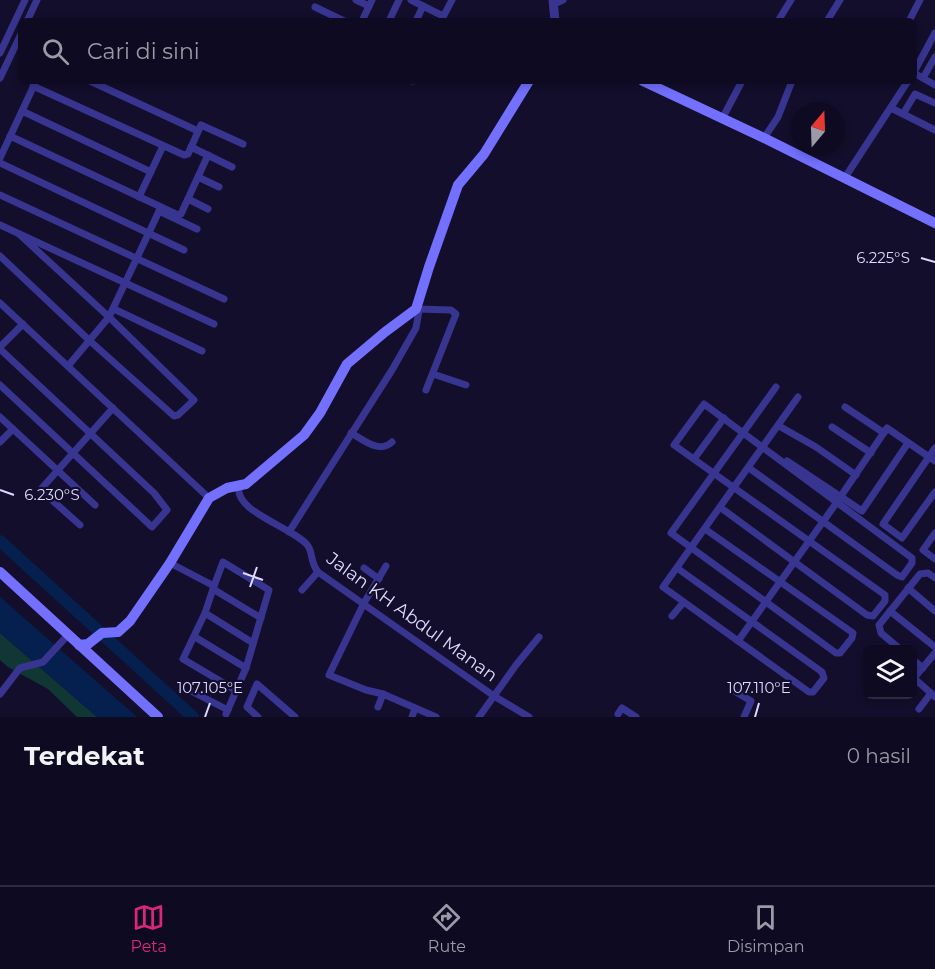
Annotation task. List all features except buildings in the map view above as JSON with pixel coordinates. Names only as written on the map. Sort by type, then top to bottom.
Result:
[{"type":"main road","points":[[80,645],[88,644],[98,636],[118,632],[130,621],[170,563],[209,498],[227,488],[246,484],[304,435],[313,424],[350,361],[418,307],[436,246],[458,185],[484,154],[527,84]]},
{"type":"main road","points":[[649,84],[935,223]]},
{"type":"main road","points":[[0,572],[66,636],[80,645],[158,717]]},
{"type":"street","points":[[0,53],[25,0]]},
{"type":"street","points":[[28,18],[37,0]]},
{"type":"street","points":[[356,0],[370,3],[363,18]]},
{"type":"street","points":[[390,18],[399,0]]},
{"type":"street","points":[[411,0],[441,18]]},
{"type":"street","points":[[443,18],[452,0]]},
{"type":"street","points":[[780,18],[791,0]]},
{"type":"street","points":[[829,18],[840,0]]},
{"type":"street","points":[[911,18],[920,0]]},
{"type":"street","points":[[555,18],[557,1]]},
{"type":"street","points":[[417,18],[423,6]]},
{"type":"street","points":[[315,7],[338,18]]},
{"type":"street","points":[[917,67],[935,33]]},
{"type":"street","points":[[0,77],[18,40]]},
{"type":"street","points":[[923,78],[935,57]]},
{"type":"street","points":[[917,75],[935,85]]},
{"type":"street","points":[[35,84],[0,161],[184,249]]},
{"type":"street","points":[[37,84],[184,155],[188,154],[200,126],[203,125],[243,144]]},
{"type":"street","points":[[96,84],[198,131]]},
{"type":"street","points":[[722,118],[740,84]]},
{"type":"street","points":[[764,138],[778,117],[791,84]]},
{"type":"street","points":[[844,178],[906,84]]},
{"type":"street","points":[[903,114],[915,93],[935,104]]},
{"type":"street","points":[[891,108],[935,130]]},
{"type":"street","points":[[22,111],[151,172]]},
{"type":"street","points":[[10,136],[139,196],[197,229]]},
{"type":"street","points":[[139,196],[163,146]]},
{"type":"street","points":[[190,147],[232,167]]},
{"type":"street","points":[[160,209],[180,215],[208,155]]},
{"type":"street","points":[[198,177],[219,187]]},
{"type":"street","points":[[0,195],[224,299]]},
{"type":"street","points":[[188,199],[208,209]]},
{"type":"street","points":[[68,366],[110,317],[160,209]]},
{"type":"street","points":[[0,225],[214,324]]},
{"type":"street","points":[[0,256],[174,416],[194,400],[110,317],[19,234]]},
{"type":"street","points":[[0,303],[209,498]]},
{"type":"street","points":[[289,532],[410,339],[416,328],[418,307],[451,310],[456,313],[426,390]]},
{"type":"street","points":[[114,309],[202,351]]},
{"type":"street","points":[[0,385],[152,527],[167,510],[154,493],[0,348],[23,324]]},
{"type":"street","points":[[432,374],[466,385]]},
{"type":"street","points":[[705,529],[853,633],[852,638],[839,654],[671,533],[776,387]]},
{"type":"street","points":[[677,568],[822,672],[824,678],[813,692],[809,692],[663,587],[798,397]]},
{"type":"street","points":[[721,508],[867,615],[873,616],[885,601],[885,595],[674,445],[704,404],[839,499],[912,558],[912,563],[902,576],[899,576],[749,468]]},
{"type":"street","points":[[845,407],[884,433]]},
{"type":"street","points":[[80,525],[42,490],[42,486],[113,408]]},
{"type":"street","points":[[0,417],[95,505]]},
{"type":"street","points":[[694,459],[723,418]]},
{"type":"street","points":[[779,426],[816,447],[856,475]]},
{"type":"street","points":[[832,427],[870,453]]},
{"type":"street","points":[[738,641],[856,475],[886,428],[932,459]]},
{"type":"street","points":[[0,442],[13,429]]},
{"type":"street","points":[[351,433],[380,447],[388,446],[392,442]]},
{"type":"street","points":[[839,499],[862,511],[909,443]]},
{"type":"street","points":[[935,448],[932,459],[883,524],[903,538],[935,492]]},
{"type":"street","name":"Jalan KH Abdul Manan","points":[[236,487],[246,505],[308,546],[313,565],[318,572],[494,696],[529,717]]},
{"type":"street","points":[[935,533],[923,550],[935,559]]},
{"type":"street","points":[[194,692],[227,712],[237,691],[246,668],[269,590],[223,562],[205,613],[183,659],[237,691]]},
{"type":"street","points":[[170,563],[261,618]]},
{"type":"street","points":[[386,566],[364,603],[329,675],[366,690],[382,693],[436,717]]},
{"type":"street","points":[[364,568],[379,579]]},
{"type":"street","points":[[302,590],[318,572]]},
{"type":"street","points":[[896,645],[879,629],[879,625],[920,574],[924,572],[935,578]]},
{"type":"street","points":[[908,588],[935,611]]},
{"type":"street","points":[[672,616],[683,603]]},
{"type":"street","points":[[890,611],[935,647]]},
{"type":"street","points":[[205,613],[253,642]]},
{"type":"street","points":[[0,694],[20,668],[43,662],[66,636]]},
{"type":"street","points":[[195,637],[246,668]]},
{"type":"street","points":[[479,717],[539,637]]},
{"type":"street","points":[[919,709],[933,695],[914,679],[933,658]]},
{"type":"street","points":[[917,664],[922,668]]},
{"type":"street","points":[[258,717],[247,706],[257,684],[295,717]]},
{"type":"street","points":[[736,692],[752,701],[744,717]]},
{"type":"street","points":[[378,707],[382,693]]},
{"type":"street","points":[[412,717],[415,708]]},
{"type":"street","points":[[618,714],[622,708],[638,714]]},
{"type":"green space","points":[[0,633],[97,717],[77,717],[48,689],[8,667],[0,660]]},
{"type":"water","points":[[0,597],[137,717],[97,717],[0,633]]},
{"type":"waterway","points":[[0,541],[193,717]]}]
